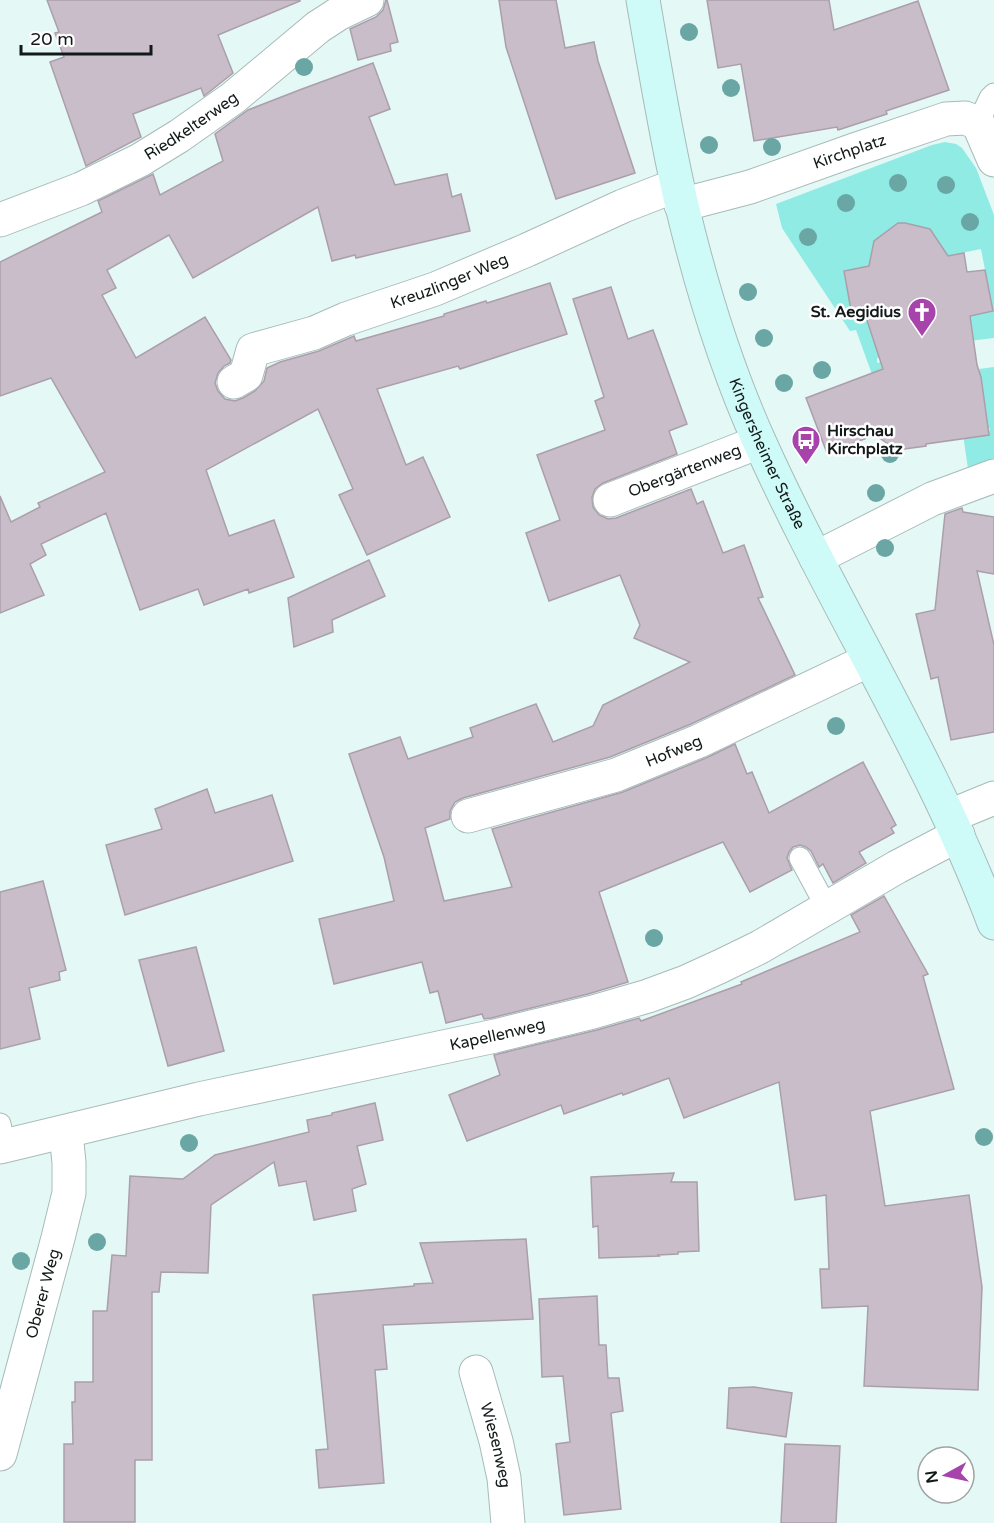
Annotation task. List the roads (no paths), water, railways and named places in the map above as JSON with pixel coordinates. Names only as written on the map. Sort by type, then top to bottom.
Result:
[{"type":"main road","name":"Kingersheimer Straße","points":[[643,0],[679,195],[704,290],[738,389],[759,442],[816,558],[954,825],[994,922]]},
{"type":"street","name":"Riedkelterweg","points":[[0,220],[81,189],[140,160],[179,136],[232,98],[318,27],[367,0]]},
{"type":"street","name":"Kirchplatz","points":[[679,195],[750,187],[946,119],[965,118],[978,123]]},
{"type":"street","points":[[978,123],[994,160]]},
{"type":"street","name":"Kreuzlinger Weg","points":[[234,382],[246,375],[253,350],[314,333],[346,319],[435,289],[517,255],[623,206],[679,195]]},
{"type":"street","name":"Obergärtenweg","points":[[610,500],[759,442]]},
{"type":"street","points":[[816,558],[932,499],[994,476]]},
{"type":"street","name":"Hofweg","points":[[468,816],[616,775],[699,741],[869,660]]},
{"type":"street","name":"Kapellenweg","points":[[2,1139],[66,1132],[199,1099],[495,1036],[637,999],[686,982],[760,947],[897,867],[994,798]]},
{"type":"street","name":"Oberer Weg","points":[[0,1454],[69,1193],[66,1132]]},
{"type":"street","name":"Wiesenweg","points":[[476,1372],[504,1478],[508,1523]]},
{"type":"lane","points":[[978,123],[994,94]]},
{"type":"lane","points":[[800,858],[827,908]]},
{"type":"place","name":"St. Aegidius","points":[[922,338]]},
{"type":"place","name":"Hirschau Kirchplatz","points":[[806,466]]}]
